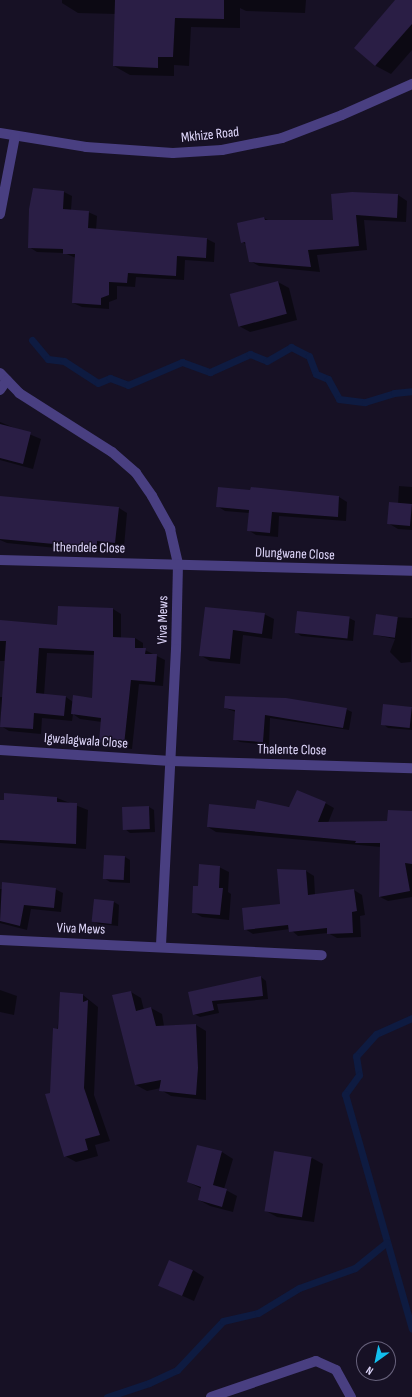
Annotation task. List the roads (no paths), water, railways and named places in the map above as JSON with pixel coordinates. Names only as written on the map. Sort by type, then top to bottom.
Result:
[{"type":"street","name":"Mkhize Road","points":[[0,133],[116,149],[173,153],[222,150],[282,138],[342,115],[412,84]]},
{"type":"street","points":[[0,214],[15,136]]},
{"type":"street","points":[[0,390],[3,376]]},
{"type":"street","name":"Viva Mews","points":[[3,376],[19,393],[112,452],[136,473],[152,496],[170,529],[178,564],[171,761],[161,947]]},
{"type":"street","name":"Ithendele Close","points":[[0,560],[178,564]]},
{"type":"street","name":"Dlungwane Close","points":[[178,564],[412,571]]},
{"type":"street","name":"Igwalagwala Close","points":[[0,750],[171,761]]},
{"type":"street","name":"Thalente Close","points":[[171,761],[412,768]]},
{"type":"street","name":"Viva Mews","points":[[0,940],[322,955]]},
{"type":"street","points":[[212,1397],[316,1361],[336,1370],[351,1397]]},
{"type":"waterway","points":[[32,340],[48,359],[64,361],[98,383],[110,378],[128,385],[182,362],[210,372],[250,354],[267,361],[291,347],[309,356],[316,374],[328,379],[339,399],[365,402],[394,393],[412,391]]},
{"type":"waterway","points":[[412,1018],[376,1034],[356,1056],[359,1075],[345,1094],[412,1329]]},
{"type":"waterway","points":[[107,1397],[149,1383],[177,1370],[223,1321],[258,1313],[299,1288],[355,1268],[387,1242]]}]
